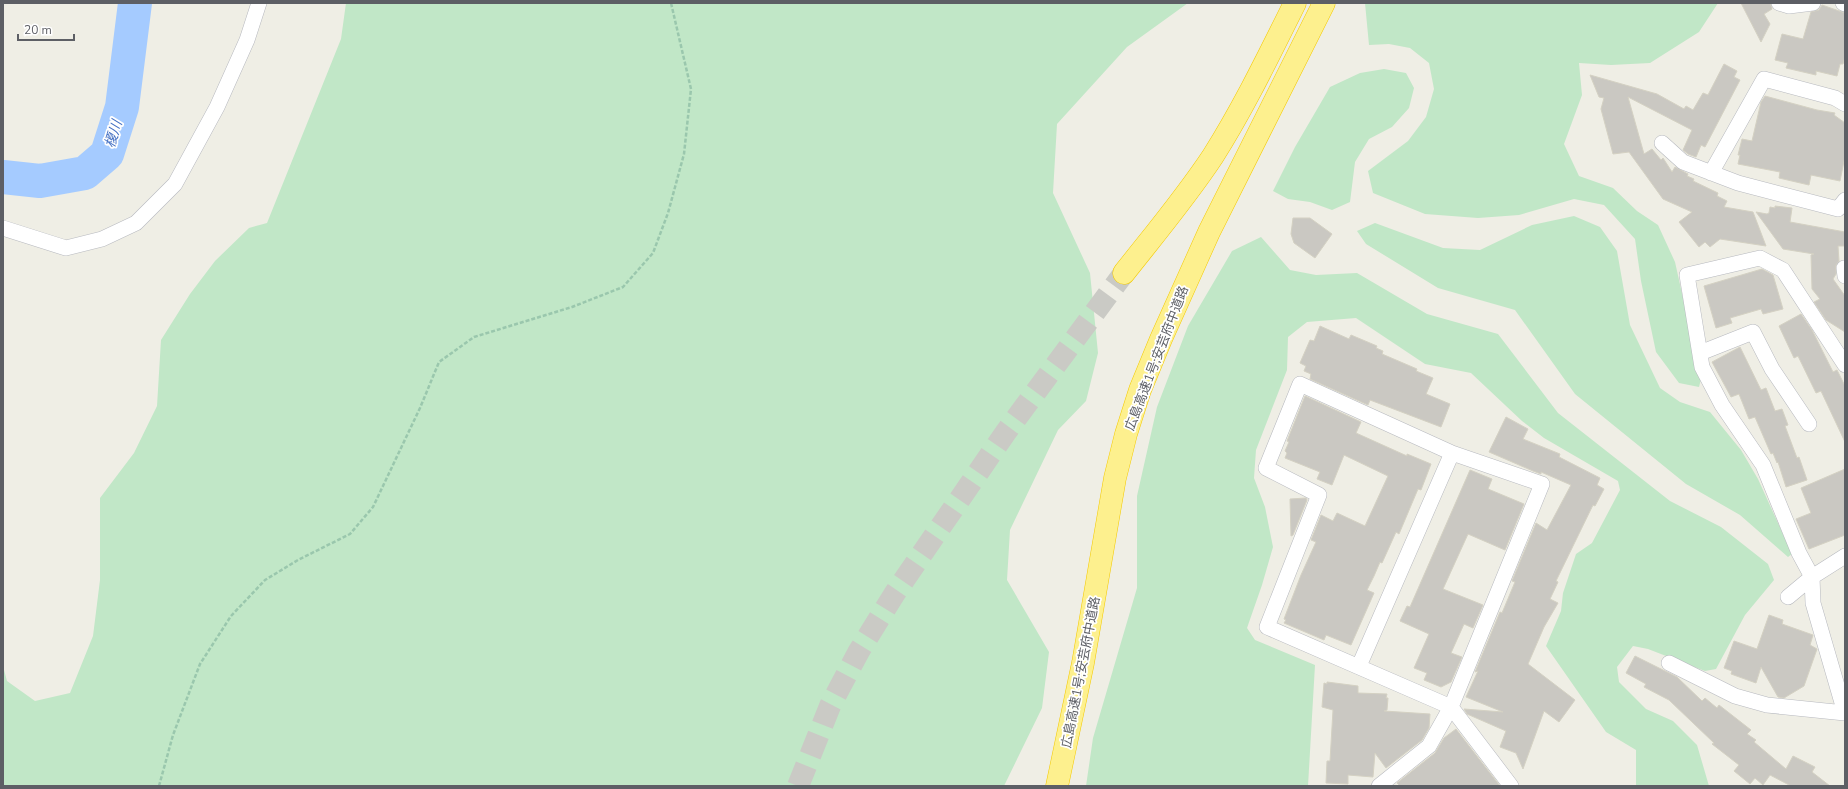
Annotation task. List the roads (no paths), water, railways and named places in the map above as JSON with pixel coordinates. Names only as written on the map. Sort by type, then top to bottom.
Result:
[{"type":"highway","points":[[1124,273],[1185,195],[1212,157],[1256,82],[1295,3]]},
{"type":"highway","name":"広島高速1号;安芸府中道路","points":[[1057,786],[1070,734],[1115,478],[1126,434],[1140,390],[1160,339],[1209,232],[1324,3]]},
{"type":"street","points":[[3,228],[66,248],[102,239],[136,223],[176,184],[217,107],[247,40],[259,3]]},
{"type":"street","points":[[1779,3],[1789,6],[1812,3]]},
{"type":"street","points":[[1711,173],[1764,79],[1835,98],[1845,104]]},
{"type":"street","points":[[1662,143],[1683,162],[1738,183],[1838,209],[1845,200]]},
{"type":"street","points":[[1669,663],[1735,696],[1767,705],[1845,713],[1813,603],[1812,577],[1799,553],[1762,465],[1722,405],[1702,367],[1687,275],[1760,258],[1783,270],[1845,365]]},
{"type":"street","points":[[1700,353],[1753,332],[1772,369],[1809,424]]},
{"type":"street","points":[[1379,786],[1429,746],[1451,707],[1542,484],[1452,452],[1300,384],[1266,468],[1319,495],[1266,626],[1451,707],[1511,786]]},
{"type":"street","points":[[1359,666],[1452,452]]},
{"type":"street","points":[[1788,597],[1812,577],[1845,556]]},
{"type":"waterway","name":"榎川","points":[[3,177],[40,181],[85,173],[107,154],[122,107],[135,3]]},
{"type":"tunnel","points":[[798,786],[830,706],[859,651],[895,593],[1006,432],[1124,273]]}]
